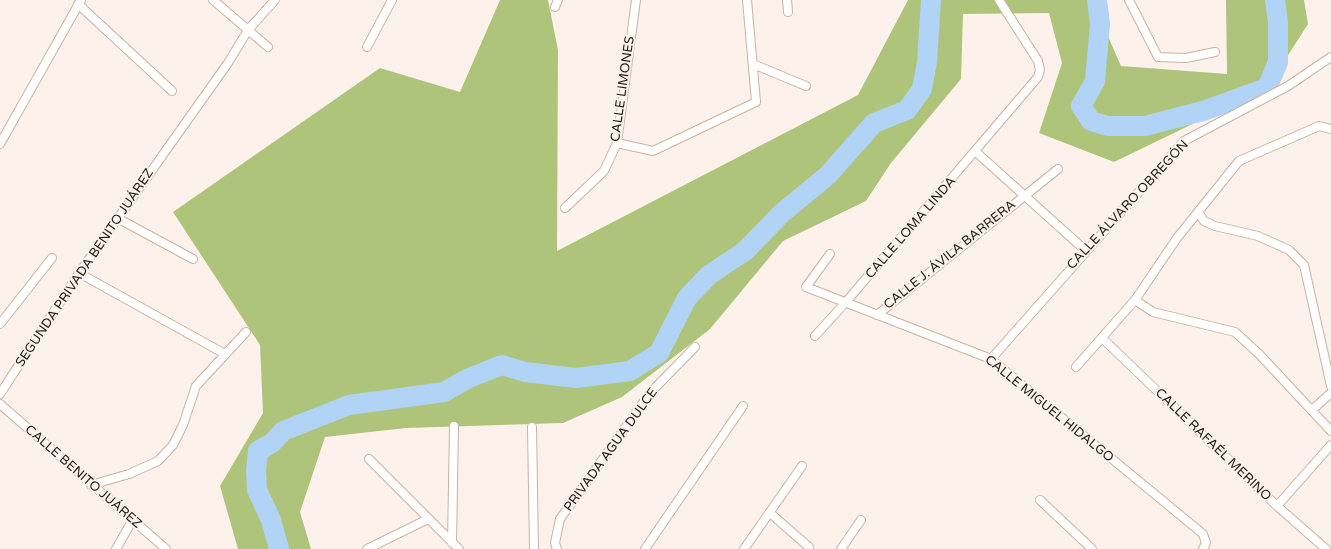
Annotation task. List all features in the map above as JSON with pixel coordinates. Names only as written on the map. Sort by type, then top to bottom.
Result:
[{"type":"street","points":[[213,0],[268,47]]},
{"type":"street","name":"SEGUNDA PRIVADA BENITO JUÁREZ","points":[[0,394],[80,273],[228,63],[248,30],[275,0]]},
{"type":"street","points":[[367,47],[392,0]]},
{"type":"street","name":"CALLE LIMONES","points":[[565,208],[604,171],[617,143],[636,0]]},
{"type":"street","points":[[617,143],[653,151],[756,102],[747,0]]},
{"type":"street","points":[[787,0],[788,12]]},
{"type":"street","name":"CALLE LOMA LINDA","points":[[815,336],[976,152],[1038,76],[1040,70],[1038,62],[999,0]]},
{"type":"street","points":[[1129,0],[1158,56],[1186,58],[1215,52]]},
{"type":"street","points":[[0,144],[80,2],[172,91]]},
{"type":"street","name":"CALLE ÁLVARO OBREGÓN","points":[[991,359],[1085,250],[1184,141],[1288,86],[1331,57]]},
{"type":"street","points":[[753,64],[806,86]]},
{"type":"street","points":[[1076,367],[1135,300],[1177,238],[1239,161],[1318,126],[1331,129]]},
{"type":"street","points":[[976,152],[1085,250]]},
{"type":"street","name":"CALLE J. ÁVILA BARRERA","points":[[877,315],[1058,169]]},
{"type":"street","points":[[1198,212],[1204,221],[1215,226],[1258,236],[1289,250],[1304,264],[1331,386]]},
{"type":"street","points":[[119,219],[193,259]]},
{"type":"street","name":"CALLE MIGUEL HIDALGO","points":[[830,254],[806,287],[991,359],[1203,534],[1205,546]]},
{"type":"street","points":[[0,324],[52,258]]},
{"type":"street","points":[[80,273],[225,354]]},
{"type":"street","points":[[1135,300],[1153,312],[1235,332],[1259,354],[1331,432]]},
{"type":"street","points":[[91,485],[129,474],[158,461],[173,445],[177,438],[196,386],[246,332]]},
{"type":"street","name":"CALLE RAFAÉL MERINO","points":[[1102,338],[1277,506],[1326,549]]},
{"type":"street","name":"PRIVADA AGUA DULCE","points":[[556,546],[560,519],[650,393],[695,347]]},
{"type":"street","points":[[1312,410],[1331,393]]},
{"type":"street","name":"CALLE BENITO JUÁREZ","points":[[0,404],[166,549]]},
{"type":"street","points":[[645,549],[743,406]]},
{"type":"street","points":[[452,543],[454,426]]},
{"type":"street","points":[[532,427],[534,549]]},
{"type":"street","points":[[1277,506],[1331,445]]},
{"type":"street","points":[[369,459],[459,549]]},
{"type":"street","points":[[744,549],[802,466]]},
{"type":"street","points":[[1040,500],[1092,549]]},
{"type":"street","points":[[770,513],[809,547]]},
{"type":"street","points":[[367,549],[428,519]]},
{"type":"street","points":[[116,549],[132,520]]},
{"type":"street","points":[[841,549],[861,520]]},
{"type":"green space","points":[[500,0],[548,0],[558,50],[557,251],[858,95],[908,0],[1092,0],[1121,66],[1227,74],[1226,0],[1304,0],[1308,24],[1267,88],[1114,162],[1039,133],[1062,63],[1049,13],[963,14],[961,79],[891,163],[866,201],[783,241],[710,329],[622,397],[563,423],[406,428],[325,437],[300,512],[311,549],[238,549],[220,486],[263,413],[260,345],[173,212],[380,68],[460,92]]},
{"type":"waterway","points":[[279,549],[271,520],[257,490],[256,471],[258,451],[272,443],[283,431],[349,405],[444,392],[469,378],[502,365],[525,372],[576,378],[630,371],[659,353],[687,298],[709,275],[745,251],[782,213],[828,175],[874,123],[907,110],[922,89],[927,62],[931,0]]},
{"type":"waterway","points":[[1097,0],[1100,24],[1095,81],[1081,106],[1091,121],[1108,126],[1145,126],[1203,111],[1267,88],[1278,62],[1278,22],[1275,0]]}]
